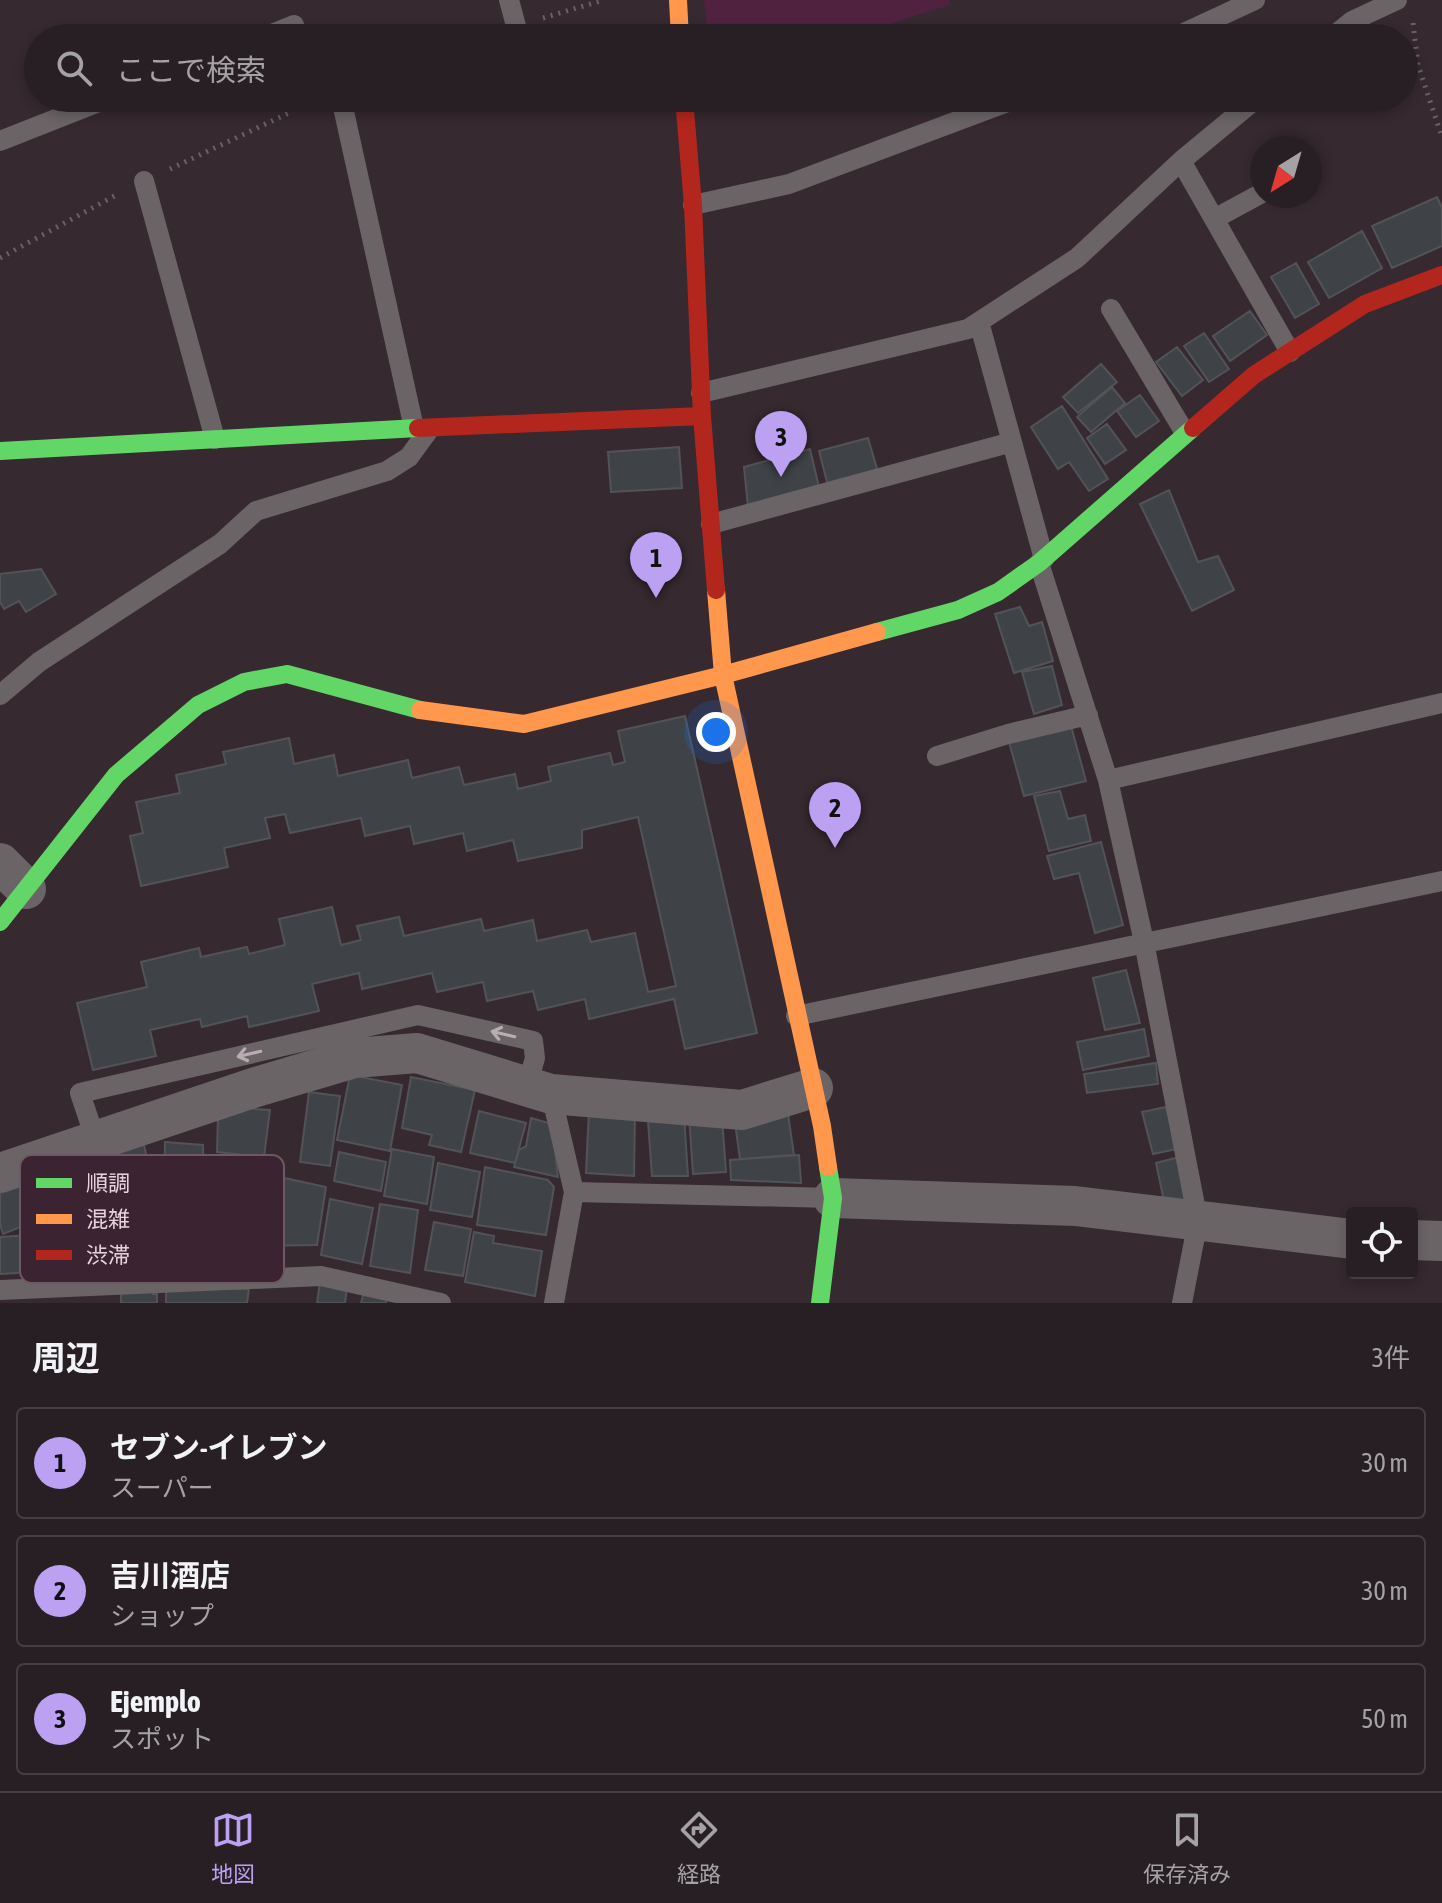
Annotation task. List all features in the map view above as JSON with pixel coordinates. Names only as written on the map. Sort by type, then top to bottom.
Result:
[{"type":"street","points":[[678,0],[679,24]]},
{"type":"street","points":[[685,112],[693,205],[702,416],[723,675],[822,1126],[833,1198],[820,1303]]},
{"type":"street","points":[[0,922],[13,876],[116,775],[198,705],[244,682],[287,674],[414,709],[524,724],[723,675],[958,610],[998,592],[1042,561],[1254,375],[1365,304],[1442,275]]},
{"type":"street","points":[[0,451],[702,416]]},
{"type":"street","points":[[54,1155],[256,1087],[354,1058],[417,1053],[539,1090],[742,1110],[813,1088]]},
{"type":"street","points":[[0,1173],[20,1166]]},
{"type":"street","points":[[833,1198],[1075,1206],[1346,1238]]},
{"type":"street","points":[[1418,1240],[1442,1241]]},
{"type":"lane","points":[[509,0],[515,24]]},
{"type":"lane","points":[[1203,24],[1255,0]]},
{"type":"lane","points":[[1348,24],[1405,6]]},
{"type":"lane","points":[[0,141],[74,112]]},
{"type":"lane","points":[[0,695],[39,662],[220,544],[256,511],[387,471],[409,457],[423,428],[344,112]]},
{"type":"lane","points":[[693,205],[789,184],[981,112]]},
{"type":"lane","points":[[701,393],[968,329],[1077,258],[1181,161],[1240,112]]},
{"type":"lane","points":[[1181,161],[1290,352]]},
{"type":"lane","points":[[144,181],[215,439]]},
{"type":"lane","points":[[1214,219],[1250,200]]},
{"type":"lane","points":[[1111,309],[1185,433]]},
{"type":"lane","points":[[979,322],[1042,561],[1108,780],[1144,942],[1198,1221],[1182,1303]]},
{"type":"lane","points":[[711,524],[1012,442]]},
{"type":"lane","points":[[1108,780],[1442,703]]},
{"type":"lane","points":[[937,756],[1008,734],[1088,715]]},
{"type":"lane","points":[[796,1016],[1442,881]]},
{"type":"lane","points":[[539,1090],[574,1192],[554,1303]]},
{"type":"lane","points":[[574,1192],[833,1198]]},
{"type":"lane","points":[[284,1278],[321,1276],[441,1303]]},
{"type":"lane","points":[[0,1290],[160,1283]]},
{"type":"path","points":[[1418,65],[1442,137]]},
{"type":"shaded area","points":[[704,0],[949,0],[950,5],[889,24],[707,24]]},
{"type":"building","points":[[1437,197],[1442,208],[1442,246],[1392,268],[1372,226]]},
{"type":"building","points":[[1362,231],[1382,268],[1329,298],[1308,262]]},
{"type":"building","points":[[1296,263],[1319,304],[1295,318],[1271,277]]},
{"type":"building","points":[[1250,311],[1267,335],[1230,361],[1213,336]]},
{"type":"building","points":[[1204,333],[1229,369],[1209,382],[1184,346]]},
{"type":"building","points":[[1177,347],[1203,380],[1182,396],[1156,362]]},
{"type":"building","points":[[1101,364],[1117,382],[1078,413],[1063,397]]},
{"type":"building","points":[[1112,387],[1125,403],[1091,432],[1077,417]]},
{"type":"building","points":[[1140,395],[1159,421],[1136,437],[1117,411]]},
{"type":"building","points":[[1062,406],[1108,479],[1089,491],[1069,462],[1058,469],[1031,427]]},
{"type":"building","points":[[1107,424],[1126,450],[1105,464],[1087,438]]},
{"type":"building","points":[[868,438],[878,472],[828,486],[819,451]]},
{"type":"building","points":[[679,447],[682,488],[611,492],[608,452]]},
{"type":"building","points":[[810,449],[819,487],[748,507],[744,467]]},
{"type":"building","points":[[1169,490],[1198,562],[1218,556],[1234,590],[1192,611],[1140,504]]},
{"type":"building","points":[[41,569],[56,594],[26,612],[19,601],[4,609],[0,602],[0,574]]},
{"type":"building","points":[[1020,607],[1029,626],[1042,622],[1053,661],[1014,673],[995,614]]},
{"type":"building","points":[[1052,666],[1062,705],[1034,714],[1022,672]]},
{"type":"building","points":[[685,716],[757,1033],[685,1049],[674,999],[589,1019],[585,999],[538,1010],[533,991],[487,1001],[483,982],[437,992],[432,973],[362,989],[359,973],[312,984],[319,1011],[249,1027],[247,1016],[202,1027],[200,1019],[150,1030],[156,1056],[93,1070],[77,1003],[147,987],[141,962],[199,948],[201,957],[247,947],[249,954],[285,945],[279,919],[332,907],[341,945],[361,940],[357,926],[399,917],[404,936],[481,919],[484,931],[533,920],[537,941],[587,930],[591,942],[635,933],[648,992],[676,986],[638,817],[582,830],[582,848],[518,861],[513,840],[467,851],[463,833],[414,844],[410,826],[365,836],[361,818],[290,833],[285,814],[265,818],[270,838],[224,848],[228,867],[141,886],[130,836],[143,833],[136,802],[180,793],[176,775],[226,764],[223,752],[289,738],[294,764],[334,755],[338,776],[408,760],[412,778],[459,767],[464,785],[515,774],[518,789],[551,781],[548,767],[610,753],[613,765],[625,762],[618,731]]},
{"type":"building","points":[[1071,726],[1086,781],[1024,796],[1009,742]]},
{"type":"building","points":[[1060,791],[1068,819],[1085,815],[1091,841],[1049,851],[1034,796]]},
{"type":"building","points":[[1101,842],[1123,925],[1095,933],[1079,873],[1054,879],[1047,856]]},
{"type":"building","points":[[1126,970],[1140,1023],[1105,1030],[1093,978]]},
{"type":"building","points":[[1144,1029],[1149,1056],[1083,1070],[1077,1042]]},
{"type":"building","points":[[1156,1063],[1158,1084],[1087,1093],[1084,1074]]},
{"type":"building","points":[[350,1075],[402,1085],[390,1151],[337,1140]]},
{"type":"building","points":[[411,1077],[475,1090],[461,1152],[429,1145],[432,1135],[402,1128]]},
{"type":"building","points":[[309,1092],[340,1096],[330,1166],[300,1162]]},
{"type":"building","points":[[1166,1107],[1177,1149],[1153,1154],[1142,1112]]},
{"type":"building","points":[[241,1108],[270,1110],[264,1155],[217,1152],[218,1115]]},
{"type":"building","points":[[647,1108],[684,1115],[688,1176],[652,1176]]},
{"type":"building","points":[[589,1109],[635,1112],[634,1176],[586,1173]]},
{"type":"building","points":[[479,1111],[526,1123],[515,1163],[470,1153]]},
{"type":"building","points":[[788,1114],[794,1155],[740,1159],[735,1123]]},
{"type":"building","points":[[689,1116],[722,1118],[726,1172],[693,1174]]},
{"type":"building","points":[[531,1118],[552,1124],[558,1177],[514,1167],[519,1150],[526,1146]]},
{"type":"building","points":[[142,1136],[146,1155],[95,1155],[94,1151]]},
{"type":"building","points":[[165,1142],[203,1145],[203,1155],[165,1155]]},
{"type":"building","points":[[392,1149],[434,1157],[427,1204],[384,1196]]},
{"type":"building","points":[[339,1152],[386,1162],[381,1191],[334,1181]]},
{"type":"building","points":[[799,1155],[801,1183],[731,1180],[730,1160]]},
{"type":"building","points":[[1179,1157],[1189,1201],[1165,1206],[1156,1163]]},
{"type":"building","points":[[438,1163],[480,1172],[472,1217],[430,1210]]},
{"type":"building","points":[[485,1167],[548,1180],[554,1187],[546,1235],[477,1225]]},
{"type":"building","points":[[20,1178],[20,1227],[3,1234],[0,1224],[0,1186]]},
{"type":"building","points":[[284,1178],[326,1187],[317,1245],[284,1246]]},
{"type":"building","points":[[330,1199],[373,1208],[362,1264],[321,1255]]},
{"type":"building","points":[[380,1204],[418,1210],[410,1273],[370,1266]]},
{"type":"building","points":[[434,1222],[471,1229],[463,1276],[425,1270]]},
{"type":"building","points":[[474,1232],[494,1236],[493,1243],[542,1251],[535,1296],[465,1282]]},
{"type":"building","points":[[20,1236],[20,1273],[0,1274],[0,1237]]},
{"type":"building","points":[[320,1282],[347,1288],[345,1303],[317,1303]]},
{"type":"building","points":[[121,1286],[153,1287],[157,1303],[121,1303]]},
{"type":"building","points":[[166,1288],[249,1289],[247,1303],[166,1303]]},
{"type":"building","points":[[364,1291],[387,1297],[386,1303],[361,1303]]},
{"type":"traffic: fast","points":[[0,451],[418,428]]},
{"type":"traffic: fast","points":[[877,632],[958,610],[998,592],[1039,563],[1193,428]]},
{"type":"traffic: fast","points":[[0,922],[116,775],[198,705],[244,682],[287,674],[420,710]]},
{"type":"traffic: fast","points":[[820,1303],[833,1198],[828,1167]]},
{"type":"traffic: slow","points":[[678,0],[679,24]]},
{"type":"traffic: slow","points":[[716,590],[723,675],[822,1126],[828,1167]]},
{"type":"traffic: slow","points":[[420,710],[524,724],[723,675],[877,632]]},
{"type":"traffic: jam","points":[[685,112],[693,205],[702,416],[716,590]]},
{"type":"traffic: jam","points":[[1193,428],[1254,375],[1365,304],[1442,275]]},
{"type":"traffic: jam","points":[[418,428],[702,416]]},
{"type":"place","name":"Ejemplo","points":[[781,477]]},
{"type":"place","name":"セブン-イレブン","points":[[656,598]]},
{"type":"place","name":"吉川酒店","points":[[835,848]]}]
